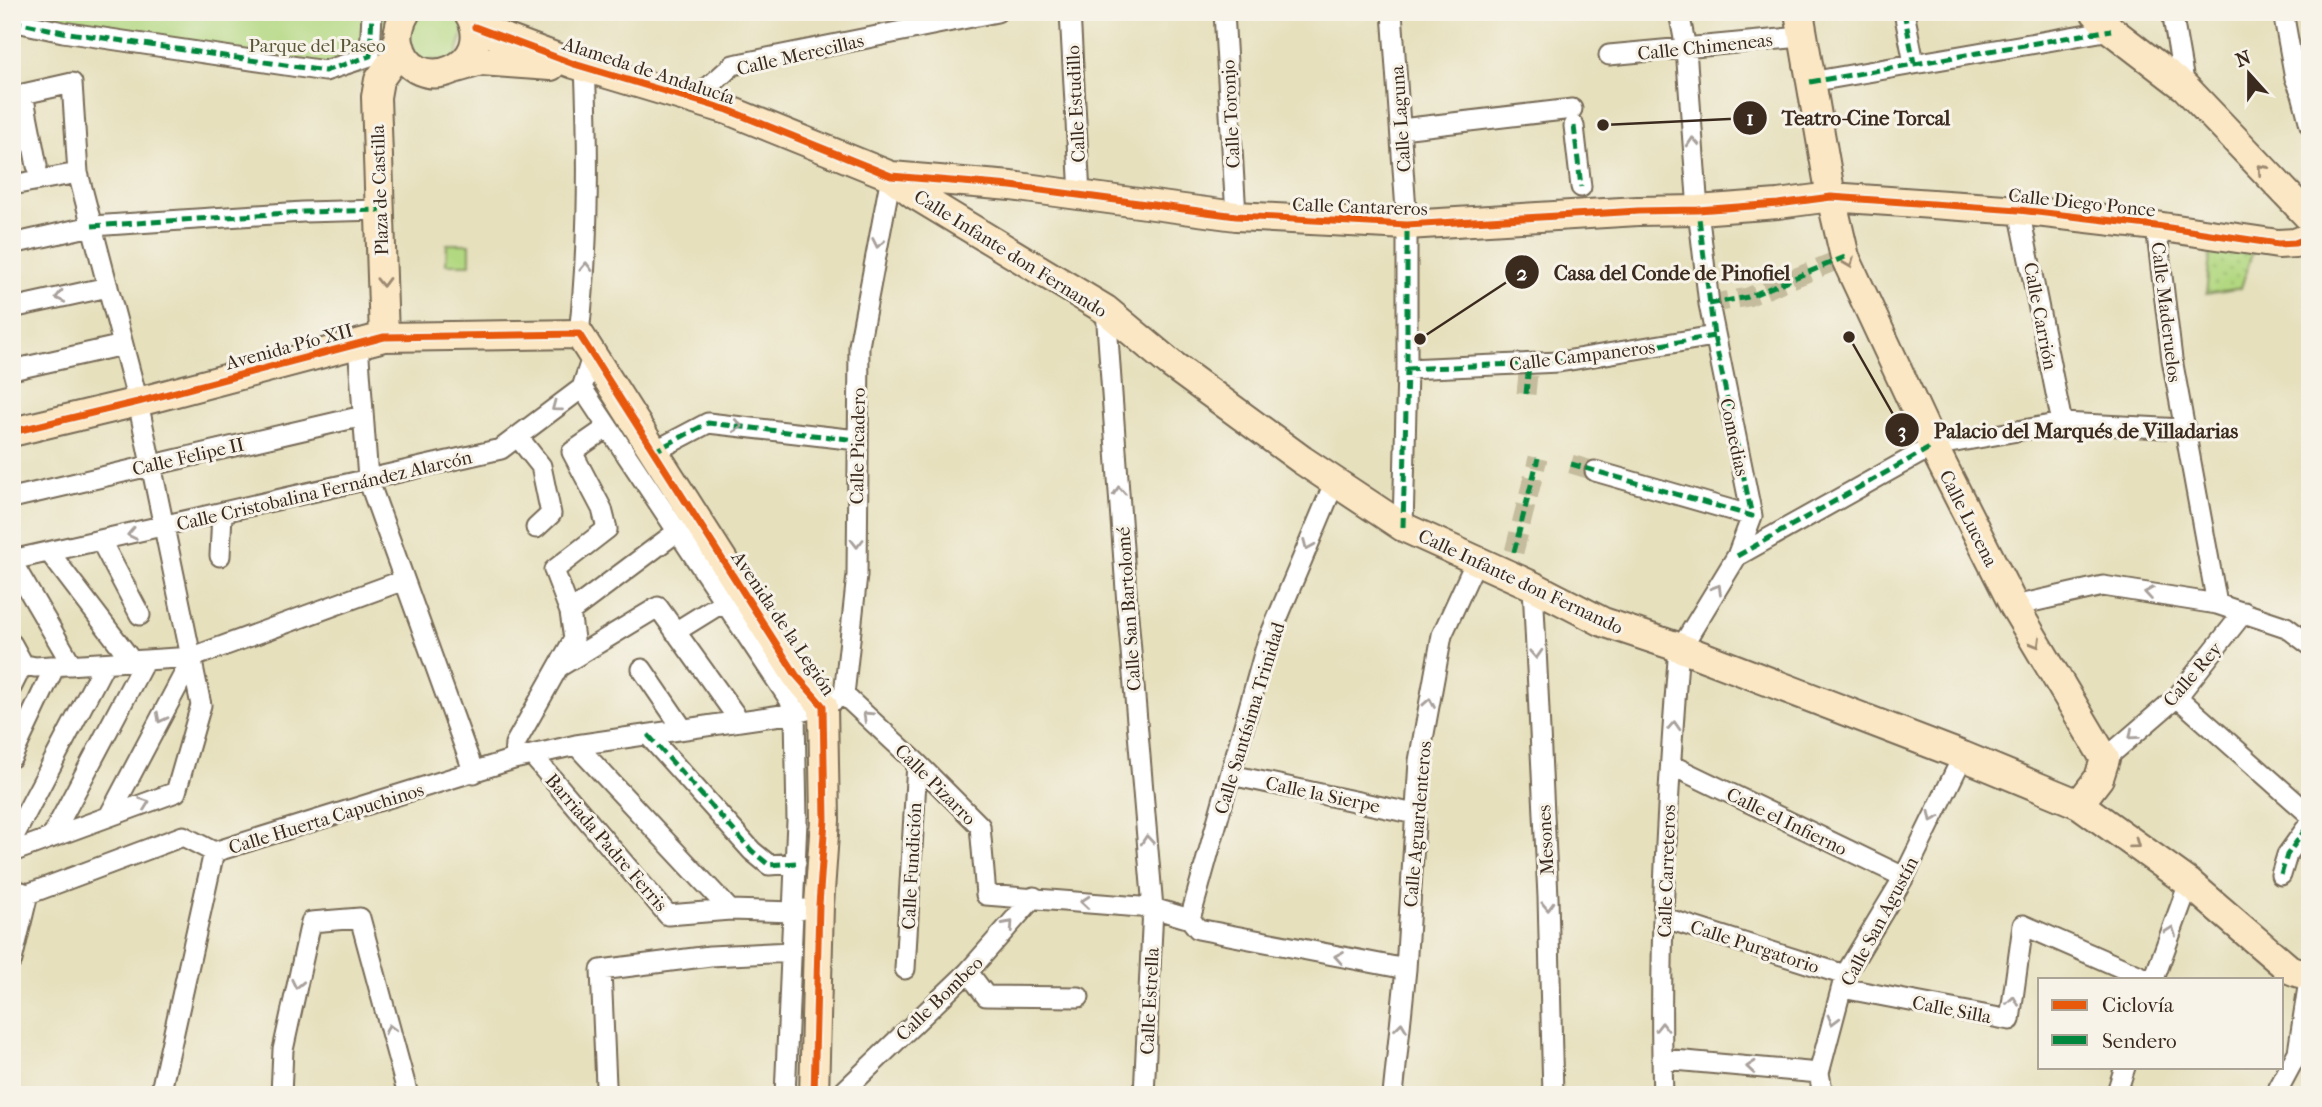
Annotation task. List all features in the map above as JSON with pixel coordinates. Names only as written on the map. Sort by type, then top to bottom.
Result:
[{"type":"street","points":[[12,21],[63,32],[325,71],[370,56],[372,12]]},
{"type":"street","name":"Calle Merecillas","points":[[695,99],[733,65],[939,18],[997,12]]},
{"type":"street","name":"Calle Estudillo","points":[[1070,12],[1080,195]]},
{"type":"street","name":"Calle Toronjo","points":[[1224,12],[1236,216]]},
{"type":"street","name":"Calle Laguna","points":[[1392,12],[1407,225],[1403,527]]},
{"type":"street","name":"Comedias","points":[[1679,12],[1686,49],[1698,210],[1714,336],[1752,516]]},
{"type":"street","points":[[1904,12],[1914,63]]},
{"type":"street","points":[[2172,12],[2185,87]]},
{"type":"street","points":[[2283,12],[2295,78],[2306,93],[2310,125]]},
{"type":"street","points":[[457,68],[467,59],[473,48],[472,18]]},
{"type":"street","name":"Alameda de Andalucía","points":[[472,18],[579,65],[728,110],[891,176]]},
{"type":"street","points":[[1810,82],[1914,63],[2103,21],[2185,87],[2299,194],[2310,218]]},
{"type":"street","name":"Calle Chimeneas","points":[[1609,55],[1686,49],[1800,24]]},
{"type":"street","name":"Calle Lucena","points":[[1800,24],[1831,197],[1845,257],[1933,446],[2014,606],[2105,759]]},
{"type":"street","name":"Alameda de Andalucía","points":[[400,25],[415,67],[425,72],[435,74],[481,61],[579,65]]},
{"type":"street","name":"Plaza de Castilla","points":[[371,341],[381,210],[376,97],[379,80],[400,25]]},
{"type":"street","points":[[579,65],[587,117],[586,344],[582,388]]},
{"type":"street","points":[[12,852],[176,792],[201,705],[138,402],[78,173],[72,83],[23,94],[37,166]]},
{"type":"street","points":[[1401,129],[1573,118],[1581,187]]},
{"type":"street","points":[[12,185],[78,173]]},
{"type":"street","name":"Calle Cantareros","points":[[891,176],[1011,186],[1236,216],[1407,225],[1614,212],[1698,210],[1831,197]]},
{"type":"street","name":"Calle Infante don Fernando","points":[[891,176],[914,194],[1106,310],[1171,364],[1403,527],[1533,586],[1603,622],[1681,648],[1963,756],[2079,804],[2189,883],[2294,972],[2310,974]]},
{"type":"street","name":"Calle Picadero","points":[[834,701],[857,575],[859,346],[891,176]]},
{"type":"street","name":"Calle Diego Ponce","points":[[1831,197],[2019,210],[2278,244],[2302,243]]},
{"type":"street","points":[[12,244],[92,226],[303,212],[381,210]]},
{"type":"street","name":"Calle Carrión","points":[[2019,210],[2062,423]]},
{"type":"street","name":"Calle Maderuelos","points":[[2156,226],[2183,429],[2217,604]]},
{"type":"street","points":[[12,308],[108,287]]},
{"type":"street","name":"Calle San Bartolomé","points":[[1106,310],[1127,604],[1153,908]]},
{"type":"street","name":"Calle Campaneros","points":[[1407,369],[1559,362],[1714,336]]},
{"type":"street","points":[[371,341],[363,416],[368,480],[474,773]]},
{"type":"street","name":"Avenida Pío XII","points":[[12,432],[371,341],[586,344]]},
{"type":"street","name":"Avenida de la Legión","points":[[586,344],[796,675],[834,701],[825,820],[806,908],[792,952],[785,1095]]},
{"type":"street","points":[[12,370],[123,345]]},
{"type":"street","name":"Avenida de la Legión","points":[[582,388],[789,699],[795,713],[796,863],[806,908],[814,1095]]},
{"type":"street","name":"Calle Cristobalina Fernández Alarcón","points":[[12,561],[501,449],[582,388]]},
{"type":"street","name":"Calle Felipe II","points":[[12,498],[363,416]]},
{"type":"street","points":[[653,452],[708,423],[857,440]]},
{"type":"street","points":[[1737,556],[1933,446],[2062,423],[2183,429]]},
{"type":"street","points":[[541,466],[572,452],[608,427]]},
{"type":"street","points":[[518,437],[541,466],[551,514],[536,528]]},
{"type":"street","points":[[523,757],[515,744],[574,639],[570,612],[554,570],[607,529],[602,509],[572,452]]},
{"type":"street","points":[[1595,471],[1752,516],[1737,556],[1681,648]]},
{"type":"street","name":"Calle Santísima Trinidad","points":[[1190,919],[1267,643],[1335,481]]},
{"type":"street","points":[[220,556],[222,513]]},
{"type":"street","points":[[570,612],[678,531]]},
{"type":"street","points":[[101,541],[140,615]]},
{"type":"street","points":[[49,552],[139,661]]},
{"type":"street","points":[[12,561],[63,665]]},
{"type":"street","name":"Calle Aguardenteros","points":[[1392,1095],[1406,969],[1419,761],[1442,635],[1476,561]]},
{"type":"street","points":[[18,663],[35,667],[192,657],[404,580]]},
{"type":"street","name":"Mesones","points":[[1533,586],[1548,897],[1553,1095]]},
{"type":"street","points":[[2014,606],[2103,586],[2217,604],[2286,627],[2310,645]]},
{"type":"street","points":[[675,632],[724,601]]},
{"type":"street","points":[[557,669],[658,607],[739,720]]},
{"type":"street","name":"Calle Rey","points":[[2105,759],[2177,697],[2244,612]]},
{"type":"street","points":[[12,644],[18,663],[12,686]]},
{"type":"street","name":"Calle Carreteros","points":[[1663,1095],[1665,918],[1671,765],[1681,648]]},
{"type":"street","points":[[109,816],[192,657]]},
{"type":"street","points":[[51,838],[139,661]]},
{"type":"street","points":[[12,840],[105,663]]},
{"type":"street","points":[[12,757],[63,665]]},
{"type":"street","points":[[642,669],[683,729]]},
{"type":"street","points":[[2177,697],[2310,815]]},
{"type":"street","points":[[648,735],[795,713],[834,701]]},
{"type":"street","name":"Calle Pizarro","points":[[834,701],[917,763],[980,826],[986,895],[1153,908],[1190,919],[1198,929],[1406,969]]},
{"type":"street","points":[[648,735],[752,850],[769,865],[796,863]]},
{"type":"street","name":"Calle Huerta Capuchinos","points":[[20,891],[183,836],[214,852],[523,757],[648,735]]},
{"type":"street","name":"Barriada Padre Ferris","points":[[576,746],[730,910]]},
{"type":"street","name":"Calle San Agustín","points":[[1823,1095],[1819,1073],[1844,981],[1904,877],[1963,756]]},
{"type":"street","name":"Barriada Padre Ferris","points":[[523,757],[668,915],[806,908]]},
{"type":"street","points":[[2079,804],[2099,778],[2105,759]]},
{"type":"street","name":"Calle Fundición","points":[[905,969],[917,763]]},
{"type":"street","name":"Calle el Infierno","points":[[1671,765],[1904,877]]},
{"type":"street","name":"Calle la Sierpe","points":[[1231,775],[1415,814]]},
{"type":"street","points":[[2281,875],[2287,855],[2310,823]]},
{"type":"street","points":[[160,1095],[214,852]]},
{"type":"street","points":[[2154,978],[2189,883]]},
{"type":"street","points":[[12,960],[20,891]]},
{"type":"street","name":"Calle Bombeo","points":[[839,1095],[968,972],[1034,897]]},
{"type":"street","name":"Calle Estrella","points":[[1144,1095],[1153,908]]},
{"type":"street","points":[[281,1095],[283,1050],[311,922],[360,918],[408,1095]]},
{"type":"street","name":"Calle Purgatorio","points":[[1665,918],[1844,981]]},
{"type":"street","name":"Calle Silla","points":[[1844,981],[2010,1020],[2023,925],[2145,978]]},
{"type":"street","points":[[609,1095],[601,970],[710,956],[792,952]]},
{"type":"street","points":[[968,972],[986,996],[1079,997]]},
{"type":"street","points":[[2275,1095],[2298,1052],[2310,974]]},
{"type":"street","points":[[1662,1059],[1819,1073]]},
{"type":"street","points":[[2116,1095],[2125,1068]]},
{"type":"shaded area","points":[[495,12],[527,12],[535,25],[500,20]]},
{"type":"green space","name":"Parque del Paseo","points":[[12,12],[381,12],[386,22],[385,47],[363,72],[315,78]]},
{"type":"green space","points":[[414,12],[460,12],[466,21],[455,61],[416,60],[406,24]]},
{"type":"green space","points":[[2212,236],[2256,240],[2241,288],[2206,294]]},
{"type":"green space","points":[[447,244],[470,244],[470,264],[446,264]]},
{"type":"tunnel","points":[[1709,304],[1748,297],[1845,257]]},
{"type":"tunnel","points":[[1526,394],[1529,364]]},
{"type":"tunnel","points":[[1514,552],[1538,458]]},
{"type":"tunnel","points":[[1571,464],[1595,471]]},
{"type":"marked path","points":[[12,21],[63,32],[325,71],[370,56],[372,12]]},
{"type":"marked path","points":[[938,12],[940,24]]},
{"type":"marked path","points":[[1904,12],[1914,63]]},
{"type":"marked path","points":[[1810,82],[2111,30]]},
{"type":"marked path","points":[[1574,126],[1581,187]]},
{"type":"marked path","points":[[92,226],[303,212],[381,210]]},
{"type":"marked path","points":[[1571,464],[1752,516],[1714,336],[1698,210]]},
{"type":"marked path","points":[[1403,527],[1407,225]]},
{"type":"marked path","points":[[1709,304],[1748,297],[1845,257]]},
{"type":"marked path","points":[[1407,369],[1559,362],[1714,336]]},
{"type":"marked path","points":[[1526,394],[1529,364]]},
{"type":"marked path","points":[[653,452],[708,423],[857,440]]},
{"type":"marked path","points":[[1737,556],[1933,446]]},
{"type":"marked path","points":[[1514,552],[1538,458]]},
{"type":"marked path","points":[[648,735],[752,851],[769,865],[796,863]]},
{"type":"marked path","points":[[2281,875],[2287,855],[2310,823]]},
{"type":"cycle path","points":[[475,27],[574,64],[728,110],[891,176],[1011,186],[1236,216],[1407,225],[1698,210],[1831,197],[2019,210],[2278,244],[2295,243],[2310,237]]},
{"type":"cycle path","points":[[12,432],[138,402],[384,337],[579,334],[796,675],[823,706],[825,820],[819,905],[814,1095]]},
{"type":"place","name":"Teatro-Cine Torcal","points":[[1603,125]]},
{"type":"place","name":"Palacio del Marqués de Villadarias","points":[[1849,337]]},
{"type":"place","name":"Casa del Conde de Pinofiel","points":[[1420,339]]}]
